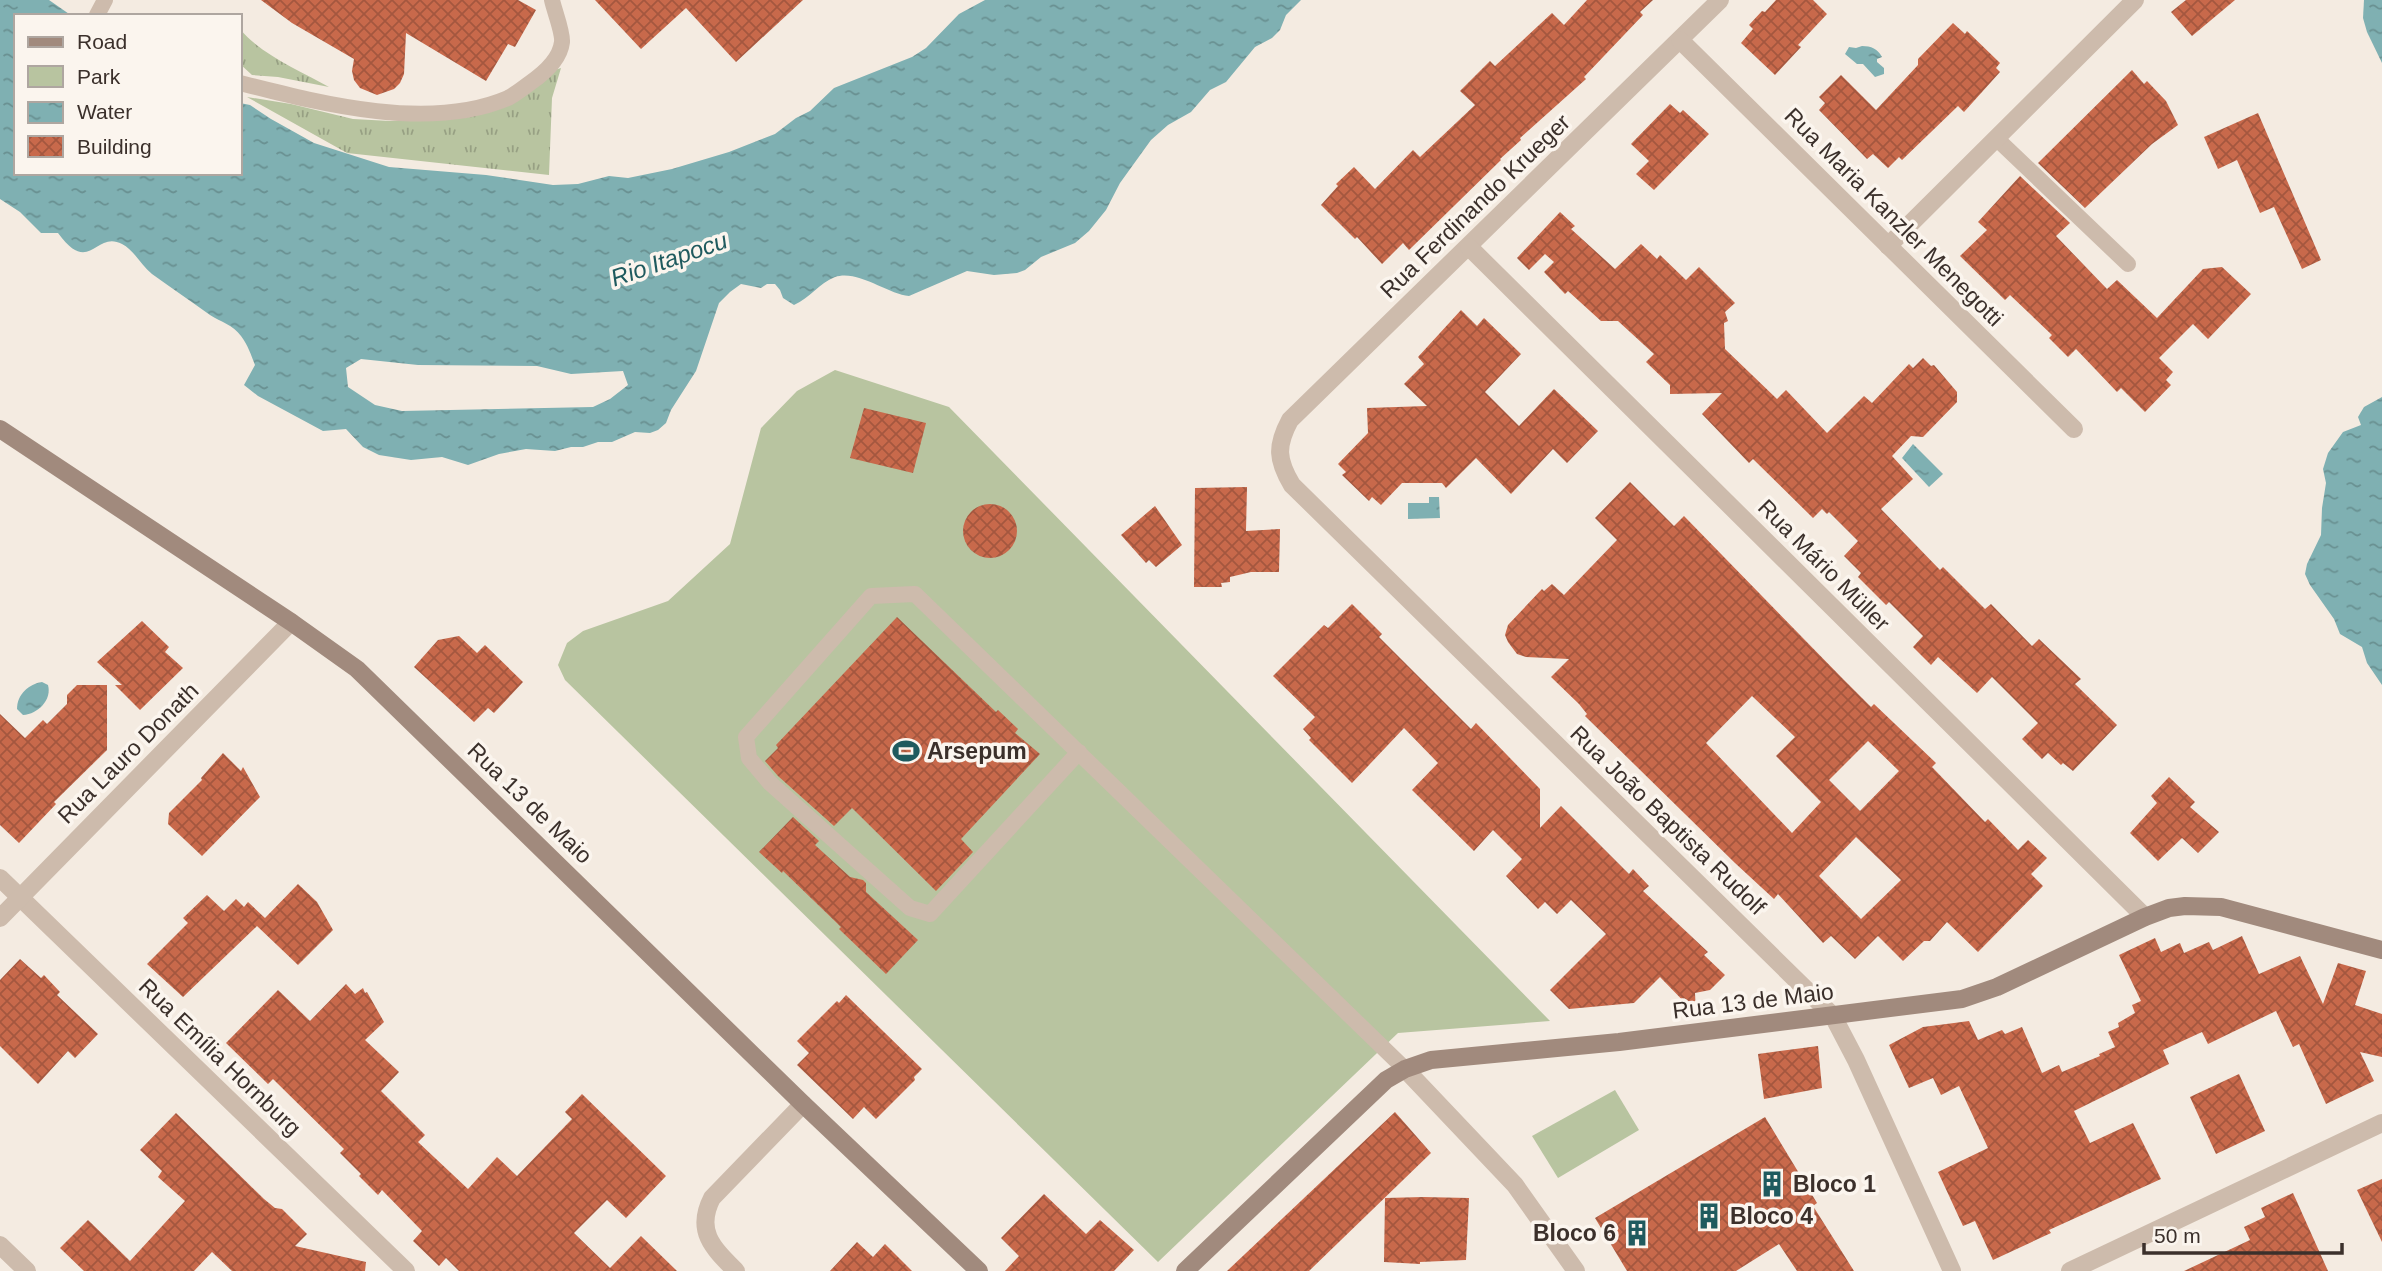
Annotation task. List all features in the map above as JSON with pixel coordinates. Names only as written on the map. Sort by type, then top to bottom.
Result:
[{"type":"main road","name":"Rua 13 de Maio","points":[[0,429],[291,622],[357,669],[803,1104],[979,1271]]},
{"type":"main road","name":"Rua 13 de Maio","points":[[1185,1271],[1386,1080],[1405,1069],[1431,1060],[1619,1042],[1932,1004],[1979,994],[2145,917],[2169,908],[2185,906],[2221,907],[2382,950]]},
{"type":"street","name":"Rua Ferdinando Krueger","points":[[1279,455],[1281,437],[1290,420],[1720,0]]},
{"type":"street","points":[[1888,246],[2135,0]]},
{"type":"street","name":"Rua Maria Kanzler Menegotti","points":[[1679,40],[2074,429]]},
{"type":"street","name":"Rua Mário Müller","points":[[1469,247],[2145,917]]},
{"type":"street","name":"Rua João Baptista Rudolf","points":[[1279,455],[1283,470],[1292,485],[1833,1016],[1856,1060],[1952,1271]]},
{"type":"street","name":"Rua Lauro Donath","points":[[0,918],[291,622]]},
{"type":"street","name":"Rua Emília Hornburg","points":[[0,878],[406,1271]]},
{"type":"street","points":[[1405,1069],[1515,1185],[1576,1271]]},
{"type":"street","points":[[736,1271],[712,1244],[705,1228],[704,1212],[712,1198],[803,1104]]},
{"type":"street","points":[[2070,1271],[2382,1123]]},
{"type":"street","points":[[0,1245],[27,1271]]},
{"type":"lane","points":[[242,84],[327,105],[418,114],[472,110],[510,97],[540,75],[554,60],[562,41],[552,0]]},
{"type":"lane","points":[[1997,139],[2128,264]]},
{"type":"lane","points":[[1079,752],[929,914],[910,908],[770,783],[749,758],[746,737],[871,596],[915,594],[1079,752],[1405,1069]]},
{"type":"green space","points":[[242,31],[270,54],[329,87],[278,77],[252,75],[242,66]]},
{"type":"green space","points":[[561,68],[552,98],[549,175],[347,153],[247,97],[353,119],[424,119],[472,112],[545,73]]},
{"type":"green space","name":"Arsepum","points":[[835,370],[949,407],[1550,1021],[1398,1033],[1158,1262],[565,680],[558,665],[567,643],[583,631],[668,601],[730,544],[761,428],[797,391]]},
{"type":"green space","points":[[1615,1090],[1639,1130],[1558,1178],[1532,1136]]},
{"type":"water","name":"Rio Itapocu","points":[[0,0],[49,0],[69,14],[14,14],[14,175],[242,175],[242,103],[250,105],[314,143],[389,167],[486,175],[553,185],[578,184],[609,176],[628,178],[672,169],[729,152],[775,134],[810,111],[834,88],[912,57],[926,48],[959,14],[985,0],[1301,0],[1286,15],[1280,30],[1272,38],[1255,47],[1226,82],[1210,90],[1191,112],[1168,125],[1151,140],[1120,183],[1106,210],[1075,243],[1041,257],[1017,273],[994,275],[967,271],[909,296],[844,275],[829,280],[794,305],[783,298],[775,284],[767,284],[761,288],[741,284],[719,303],[696,371],[671,410],[666,423],[650,433],[635,432],[612,442],[598,442],[583,447],[555,451],[526,449],[499,454],[468,465],[442,457],[411,460],[379,455],[363,447],[346,429],[323,431],[258,396],[244,385],[255,365],[241,336],[152,274],[122,244],[113,241],[85,252],[78,251],[69,246],[58,233],[41,233],[20,212],[0,199]],"holes":[[[361,359],[418,365],[537,366],[571,374],[623,371],[628,385],[610,399],[593,407],[402,411],[375,405],[348,387],[346,368]]]},
{"type":"water","points":[[2364,0],[2382,0],[2382,63],[2363,18]]},
{"type":"water","points":[[1849,47],[1874,48],[1880,54],[1882,57],[1877,59],[1877,62],[1884,68],[1884,74],[1875,77],[1863,64],[1857,64],[1845,54]]},
{"type":"water","points":[[2382,397],[2382,685],[2367,663],[2362,647],[2340,634],[2334,619],[2305,574],[2321,535],[2326,483],[2323,469],[2328,453],[2343,432],[2361,425],[2358,417],[2364,407]]},
{"type":"water","points":[[1913,444],[1943,474],[1929,487],[1902,458]]},
{"type":"water","points":[[1429,497],[1439,497],[1440,518],[1408,519],[1408,503],[1429,503]]},
{"type":"water","points":[[42,682],[48,685],[46,701],[39,709],[23,715],[17,709],[21,694],[28,687]]},
{"type":"building","points":[[261,0],[518,0],[536,10],[515,47],[508,44],[486,81],[406,33],[404,74],[400,83],[394,89],[377,95],[360,88],[354,80],[354,59],[292,23]]},
{"type":"building","points":[[595,0],[803,0],[736,62],[686,8],[641,49]]},
{"type":"building","points":[[1587,0],[1653,0],[1640,12],[1643,15],[1584,77],[1586,79],[1520,138],[1521,140],[1409,250],[1403,243],[1382,264],[1321,205],[1338,186],[1336,184],[1354,167],[1375,189],[1413,150],[1420,157],[1475,105],[1460,91],[1490,61],[1495,66],[1552,13],[1564,25]]},
{"type":"building","points":[[1776,0],[1813,0],[1827,14],[1775,75],[1741,43],[1753,29],[1749,25]]},
{"type":"building","points":[[2186,0],[2235,0],[2192,36],[2171,12]]},
{"type":"building","points":[[1953,23],[1965,34],[1967,31],[2000,63],[1996,68],[2000,72],[1964,112],[1958,106],[1902,160],[1899,157],[1888,168],[1873,154],[1867,159],[1819,110],[1825,103],[1819,97],[1841,75],[1876,110],[1918,65],[1918,59]]},
{"type":"building","points":[[2132,70],[2144,84],[2147,81],[2166,101],[2178,125],[2152,144],[2085,208],[2038,163]]},
{"type":"building","points":[[1670,104],[1680,113],[1683,110],[1709,134],[1654,190],[1636,174],[1649,161],[1631,144]]},
{"type":"building","points":[[2258,113],[2321,260],[2302,269],[2274,207],[2260,213],[2237,160],[2218,169],[2204,137]]},
{"type":"building","points":[[2020,176],[2070,223],[2056,236],[2107,289],[2117,280],[2157,318],[2203,269],[2222,267],[2251,294],[2208,339],[2193,324],[2159,358],[2173,372],[2166,380],[2171,385],[2145,412],[2121,388],[2117,392],[2076,349],[2068,357],[2049,338],[2052,335],[2010,295],[2005,300],[1960,256],[1987,230],[1978,222]]},
{"type":"building","points":[[1560,212],[1575,226],[1571,229],[1615,269],[1641,244],[1657,259],[1660,255],[1686,280],[1699,267],[1735,303],[1725,312],[1728,321],[1724,323],[1725,349],[1777,399],[1786,390],[1827,433],[1864,396],[1872,403],[1909,364],[1913,368],[1923,358],[1931,366],[1934,365],[1957,392],[1957,402],[1923,437],[1911,436],[1892,456],[1913,479],[1881,509],[1940,570],[1943,567],[1985,609],[1991,604],[2032,646],[2039,639],[2081,679],[2075,684],[2117,725],[2073,771],[2063,763],[2061,765],[2048,753],[2042,759],[2022,739],[2038,723],[1992,677],[1977,693],[1938,657],[1931,665],[1913,647],[1923,636],[1889,602],[1886,605],[1858,577],[1861,573],[1844,556],[1858,541],[1829,512],[1827,514],[1822,509],[1813,518],[1753,459],[1749,463],[1702,414],[1722,393],[1670,394],[1670,385],[1646,362],[1654,354],[1618,321],[1601,321],[1568,291],[1565,294],[1544,272],[1554,262],[1545,254],[1529,270],[1517,258]]},
{"type":"building","points":[[1461,310],[1477,326],[1484,318],[1521,354],[1485,392],[1519,426],[1554,389],[1598,431],[1567,463],[1553,449],[1511,494],[1476,458],[1446,488],[1442,483],[1402,483],[1381,505],[1372,497],[1369,501],[1342,475],[1346,472],[1338,464],[1368,433],[1367,408],[1427,406],[1404,384],[1424,364],[1418,357]]},
{"type":"building","points":[[864,408],[926,423],[913,473],[850,458]]},
{"type":"building","points":[[1630,482],[1674,526],[1684,516],[1871,707],[1874,704],[1936,763],[1932,767],[1985,822],[1988,819],[2018,850],[2028,840],[2047,858],[2031,874],[2043,886],[1978,952],[1947,922],[1930,941],[1924,941],[1903,961],[1878,936],[1855,959],[1831,936],[1823,943],[1778,894],[1774,899],[1585,716],[1587,714],[1579,704],[1551,677],[1569,659],[1526,657],[1517,654],[1508,642],[1505,635],[1508,625],[1542,589],[1544,591],[1552,584],[1564,595],[1617,540],[1595,518]],"holes":[[[1752,696],[1795,737],[1776,756],[1821,802],[1792,833],[1706,743]],[[1868,741],[1899,771],[1860,811],[1829,780]],[[1856,837],[1901,880],[1861,919],[1819,876]]]},
{"type":"building","points":[[1247,487],[1246,531],[1280,529],[1279,572],[1251,572],[1230,577],[1230,582],[1221,583],[1222,587],[1194,587],[1195,488]]},
{"type":"building","points":[[990,504],[1009,512],[1017,531],[1009,550],[990,558],[971,550],[963,531],[971,512]]},
{"type":"building","points":[[1155,506],[1182,545],[1156,567],[1149,560],[1146,563],[1121,535]]},
{"type":"building","points":[[1352,604],[1382,634],[1379,637],[1471,729],[1476,723],[1540,789],[1540,828],[1561,806],[1629,874],[1633,869],[1649,886],[1643,891],[1708,952],[1704,955],[1725,975],[1710,990],[1695,993],[1696,1014],[1660,977],[1634,1003],[1569,1009],[1550,990],[1606,934],[1571,900],[1557,914],[1545,902],[1538,909],[1506,876],[1522,859],[1493,830],[1474,851],[1412,790],[1438,763],[1404,728],[1352,783],[1309,740],[1311,738],[1303,729],[1315,717],[1273,676],[1324,625],[1328,628]]},
{"type":"building","name":"Arsepum","points":[[897,617],[996,712],[998,710],[1018,729],[1015,733],[1040,754],[961,839],[973,852],[936,891],[852,808],[834,826],[765,761],[778,748],[776,745]]},
{"type":"building","points":[[142,621],[169,647],[165,652],[183,668],[140,710],[115,685],[122,685],[97,662]]},
{"type":"building","points":[[459,636],[477,653],[485,645],[523,682],[494,713],[488,708],[474,722],[414,667],[438,640]]},
{"type":"building","points":[[77,685],[107,685],[107,750],[54,802],[56,804],[19,843],[0,825],[0,714],[25,738],[43,720],[47,724],[67,704],[67,695]]},
{"type":"building","points":[[223,753],[241,771],[243,767],[260,797],[202,856],[168,824],[169,813],[202,780]]},
{"type":"building","points":[[2169,777],[2195,802],[2190,807],[2219,832],[2198,853],[2182,838],[2158,861],[2130,833],[2157,803],[2151,796]]},
{"type":"building","points":[[793,817],[819,841],[815,845],[850,877],[863,880],[866,883],[866,892],[918,940],[886,974],[783,871],[782,873],[759,852]]},
{"type":"building","points":[[298,884],[317,902],[333,930],[298,965],[257,926],[183,997],[147,964],[188,923],[183,918],[207,895],[224,911],[236,899],[244,907],[248,902],[265,918]]},
{"type":"building","points":[[2242,936],[2259,974],[2300,956],[2323,1004],[2338,963],[2366,971],[2355,1005],[2382,1014],[2382,1057],[2360,1052],[2374,1081],[2326,1104],[2299,1044],[2293,1047],[2276,1011],[2208,1044],[2202,1032],[2163,1050],[2169,1064],[2074,1111],[2090,1143],[2133,1123],[2161,1179],[2049,1230],[2051,1233],[1993,1260],[1975,1221],[1963,1226],[1938,1172],[1988,1148],[1959,1086],[1941,1095],[1933,1078],[1909,1088],[1889,1045],[1923,1027],[1969,1021],[1978,1040],[2002,1030],[2005,1034],[2022,1027],[2042,1073],[2059,1065],[2062,1072],[2115,1047],[2108,1032],[2119,1027],[2118,1023],[2135,1013],[2132,1005],[2141,1001],[2119,955],[2155,938],[2161,952],[2180,943],[2184,953],[2209,942],[2213,950]]},
{"type":"building","points":[[20,959],[41,978],[44,975],[60,992],[57,995],[98,1034],[75,1058],[68,1051],[38,1084],[0,1046],[0,980]]},
{"type":"building","points":[[346,984],[355,994],[363,988],[365,993],[367,992],[384,1022],[365,1040],[399,1072],[381,1091],[425,1135],[418,1142],[468,1189],[497,1157],[517,1176],[572,1119],[565,1112],[582,1094],[666,1176],[626,1218],[607,1200],[574,1233],[610,1268],[641,1236],[677,1271],[459,1271],[446,1258],[439,1266],[413,1241],[422,1231],[382,1190],[378,1195],[359,1176],[361,1174],[340,1153],[344,1149],[273,1079],[268,1084],[226,1043],[278,990],[310,1021]]},
{"type":"building","points":[[846,995],[922,1069],[914,1077],[915,1080],[876,1119],[864,1107],[853,1119],[797,1065],[809,1053],[797,1041]]},
{"type":"building","points":[[1818,1046],[1822,1088],[1764,1099],[1758,1054]]},
{"type":"building","points":[[2239,1074],[2265,1131],[2216,1154],[2190,1097]]},
{"type":"building","points":[[1395,1112],[1431,1153],[1309,1271],[1227,1271]]},
{"type":"building","points":[[176,1113],[264,1199],[275,1208],[282,1209],[307,1234],[295,1246],[366,1262],[365,1271],[232,1271],[212,1252],[194,1271],[84,1271],[60,1248],[88,1220],[130,1261],[185,1201],[158,1177],[162,1171],[140,1150]]},
{"type":"building","points":[[1765,1117],[1817,1203],[1813,1206],[1854,1271],[1797,1271],[1779,1244],[1736,1271],[1627,1271],[1595,1218]]},
{"type":"building","points":[[2382,1179],[2382,1242],[2357,1190]]},
{"type":"building","points":[[2293,1193],[2328,1271],[2184,1271],[2250,1240],[2244,1227],[2265,1217],[2261,1208]]},
{"type":"building","points":[[1044,1194],[1086,1234],[1100,1220],[1134,1250],[1114,1271],[1005,1271],[1019,1256],[1001,1238]]},
{"type":"building","points":[[1385,1198],[1469,1198],[1466,1260],[1420,1264],[1384,1262]]},
{"type":"building","points":[[857,1242],[873,1257],[885,1244],[912,1271],[830,1271]]},
{"type":"place","name":"Arsepum","points":[[906,751]]},
{"type":"place","name":"Bloco 1","points":[[1772,1184]]},
{"type":"place","name":"Bloco 4","points":[[1709,1216]]},
{"type":"place","name":"Bloco 6","points":[[1637,1233]]}]
